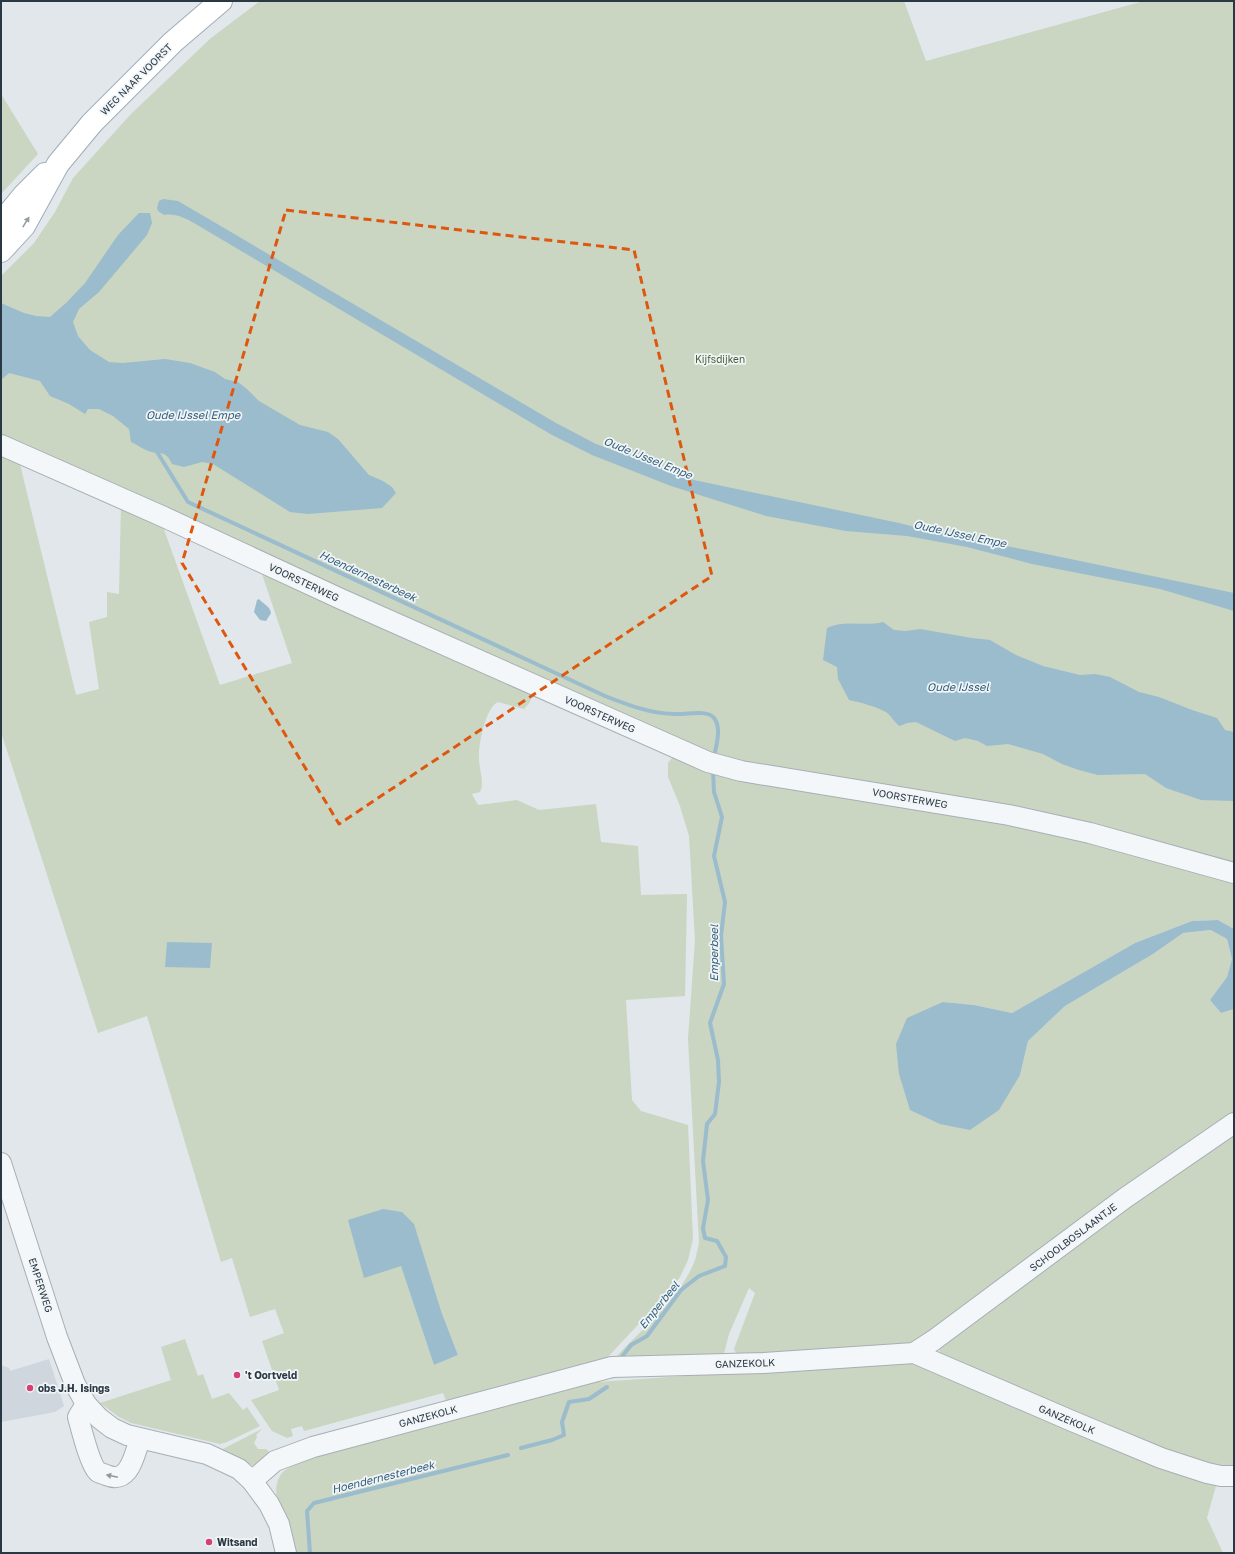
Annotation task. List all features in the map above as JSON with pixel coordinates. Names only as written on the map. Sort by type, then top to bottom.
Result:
[{"type":"main road","name":"WEG NAAR VOORST","points":[[1,252],[24,226],[58,164],[92,123],[172,42],[221,1]]},
{"type":"main road","name":"WEG NAAR VOORST","points":[[1,224],[24,195],[43,176],[58,164]]},
{"type":"street","name":"VOORSTERWEG","points":[[1,445],[164,517],[348,602],[708,762],[741,771],[1009,815],[1090,833],[1234,873]]},
{"type":"street","name":"SCHOOLBOSLAANTJE","points":[[914,1353],[934,1340],[1125,1198],[1234,1123]]},
{"type":"street","name":"EMPERWEG","points":[[1,1163],[58,1337],[75,1384],[86,1404],[112,1428],[140,1439],[207,1454],[239,1469],[252,1481],[269,1504],[279,1524],[286,1553]]},
{"type":"street","name":"GANZEKOLK","points":[[252,1481],[275,1461],[313,1447],[612,1367],[764,1363],[914,1353],[1072,1422],[1161,1458],[1207,1473],[1221,1476],[1234,1476]]},
{"type":"street","points":[[86,1404],[78,1417],[93,1463],[98,1472],[112,1478],[118,1478],[124,1475],[131,1466],[140,1439]]},
{"type":"highlighted area","points":[[286,210],[634,250],[712,576],[339,824],[182,563]]},
{"type":"shaded area","name":"obs J.H. Isings","points":[[49,1359],[64,1406],[55,1412],[1,1422],[1,1365],[9,1368],[10,1371]]},
{"type":"green space","name":"Kijfsdijken","points":[[260,1],[904,1],[926,61],[1144,1],[1234,1],[1234,869],[710,757],[1,439],[1,276],[34,243],[55,212],[73,178],[131,114],[211,38]]},
{"type":"green space","points":[[1,94],[38,154],[1,194]]},
{"type":"green space","points":[[1,451],[19,460],[76,695],[99,689],[89,622],[107,617],[107,592],[119,594],[121,505],[162,524],[220,685],[292,663],[260,568],[532,693],[530,702],[524,709],[498,702],[489,712],[483,728],[479,753],[482,784],[480,792],[472,794],[478,805],[517,800],[539,810],[596,804],[601,842],[638,846],[641,895],[687,894],[685,996],[626,1000],[632,1100],[641,1111],[688,1125],[693,1239],[688,1260],[680,1277],[667,1294],[603,1362],[446,1401],[443,1393],[304,1431],[302,1426],[291,1429],[293,1436],[287,1438],[272,1431],[251,1400],[279,1390],[262,1341],[284,1333],[275,1309],[250,1317],[232,1258],[221,1262],[147,1016],[98,1033],[1,732]],"holes":[[[401,1265],[441,1311],[458,1355],[434,1365]]]},
{"type":"green space","points":[[675,754],[1007,821],[1234,879],[1234,929],[1218,920],[1192,921],[1135,943],[1012,1013],[974,1005],[943,1002],[1020,1075],[1028,1041],[1065,1006],[1153,954],[1183,933],[1212,930],[1227,939],[1232,959],[1227,977],[1210,1000],[1221,1013],[1234,1009],[1234,1119],[911,1344],[740,1361],[734,1349],[755,1293],[749,1288],[729,1334],[722,1361],[615,1362],[616,1357],[678,1291],[693,1264],[699,1243],[688,1039],[695,940],[689,836],[680,806],[668,777],[668,763]]},
{"type":"green space","points":[[1234,1127],[1234,1473],[1218,1472],[941,1360],[939,1348]]},
{"type":"green space","points":[[185,1339],[198,1376],[203,1374],[212,1399],[229,1393],[243,1410],[247,1407],[260,1426],[220,1444],[131,1423],[119,1417],[100,1403],[171,1380],[161,1347]]},
{"type":"green space","points":[[897,1361],[913,1362],[1186,1477],[1217,1482],[1207,1518],[1223,1553],[292,1553],[282,1523],[276,1488],[284,1471],[295,1465],[317,1455],[584,1383]]},
{"type":"green space","points":[[262,1429],[256,1435],[257,1437],[254,1443],[258,1449],[266,1449],[270,1453],[275,1451],[256,1466],[248,1464],[221,1450]]},
{"type":"water","points":[[163,199],[178,201],[556,423],[596,444],[694,480],[899,523],[951,536],[1027,550],[1234,593],[1234,611],[1160,589],[1032,564],[967,547],[907,536],[846,531],[766,516],[671,486],[592,455],[552,435],[194,223],[176,215],[164,215],[158,211],[157,208],[159,201]]},
{"type":"water","name":"Oude IJssel Empe","points":[[139,213],[150,213],[152,223],[147,235],[99,292],[79,309],[73,322],[78,336],[90,350],[109,362],[123,363],[165,359],[190,363],[215,372],[225,379],[238,382],[259,401],[300,425],[328,432],[338,439],[369,475],[392,487],[396,493],[382,508],[308,514],[290,512],[213,464],[202,462],[184,467],[172,464],[164,454],[150,452],[131,442],[129,429],[113,416],[99,409],[88,409],[85,414],[69,404],[50,396],[40,381],[9,373],[1,380],[1,303],[24,313],[50,317],[85,283],[118,235]]},
{"type":"water","points":[[259,599],[268,607],[271,613],[266,621],[260,620],[254,612],[257,600]]},
{"type":"water","name":"Oude IJssel","points":[[883,622],[894,630],[906,631],[920,629],[990,640],[1016,655],[1043,666],[1080,675],[1095,674],[1110,677],[1139,692],[1159,697],[1217,718],[1225,730],[1234,732],[1234,801],[1201,800],[1166,788],[1145,774],[1098,775],[1062,764],[1043,754],[1008,744],[987,746],[978,741],[965,738],[955,741],[916,722],[907,723],[900,726],[886,712],[878,708],[849,700],[838,679],[837,667],[823,660],[827,628],[834,625],[848,623],[869,624]]},
{"type":"water","points":[[1218,920],[1234,929],[1234,1009],[1221,1013],[1210,1000],[1227,977],[1232,959],[1227,939],[1211,930],[1183,933],[1153,954],[1065,1006],[1028,1041],[1020,1075],[999,1110],[970,1130],[940,1124],[910,1110],[899,1074],[896,1044],[907,1018],[943,1002],[974,1005],[1012,1013],[1135,943],[1192,921]]},
{"type":"water","points":[[167,942],[212,943],[210,968],[165,967]]},
{"type":"water","points":[[383,1209],[402,1212],[414,1224],[441,1311],[458,1355],[434,1365],[401,1266],[364,1278],[348,1220]]},
{"type":"waterway","name":"Hoendernesterbeek","points":[[154,447],[188,502],[605,696],[649,711],[667,714],[702,713],[711,715],[718,727],[718,737],[714,757]]},
{"type":"waterway","name":"Emperbeel","points":[[621,1358],[631,1345],[647,1336],[681,1290],[699,1276],[725,1266],[726,1257],[717,1241],[705,1238],[703,1228],[708,1200],[703,1161],[707,1124],[715,1114],[719,1082],[718,1060],[710,1023],[724,984],[721,936],[725,902],[714,856],[722,817],[714,792],[713,770]]},
{"type":"waterway","name":"Hoendernesterbeek","points":[[521,1448],[552,1440],[564,1435],[562,1422],[569,1402],[589,1399],[607,1387]]},
{"type":"waterway","name":"Hoendernesterbeek","points":[[310,1553],[307,1511],[314,1503],[508,1455]]},
{"type":"place","name":"'t Oortveld","points":[[237,1375]]},
{"type":"place","name":"obs J.H. Isings","points":[[30,1388]]},
{"type":"place","name":"Witsand","points":[[209,1542]]}]
